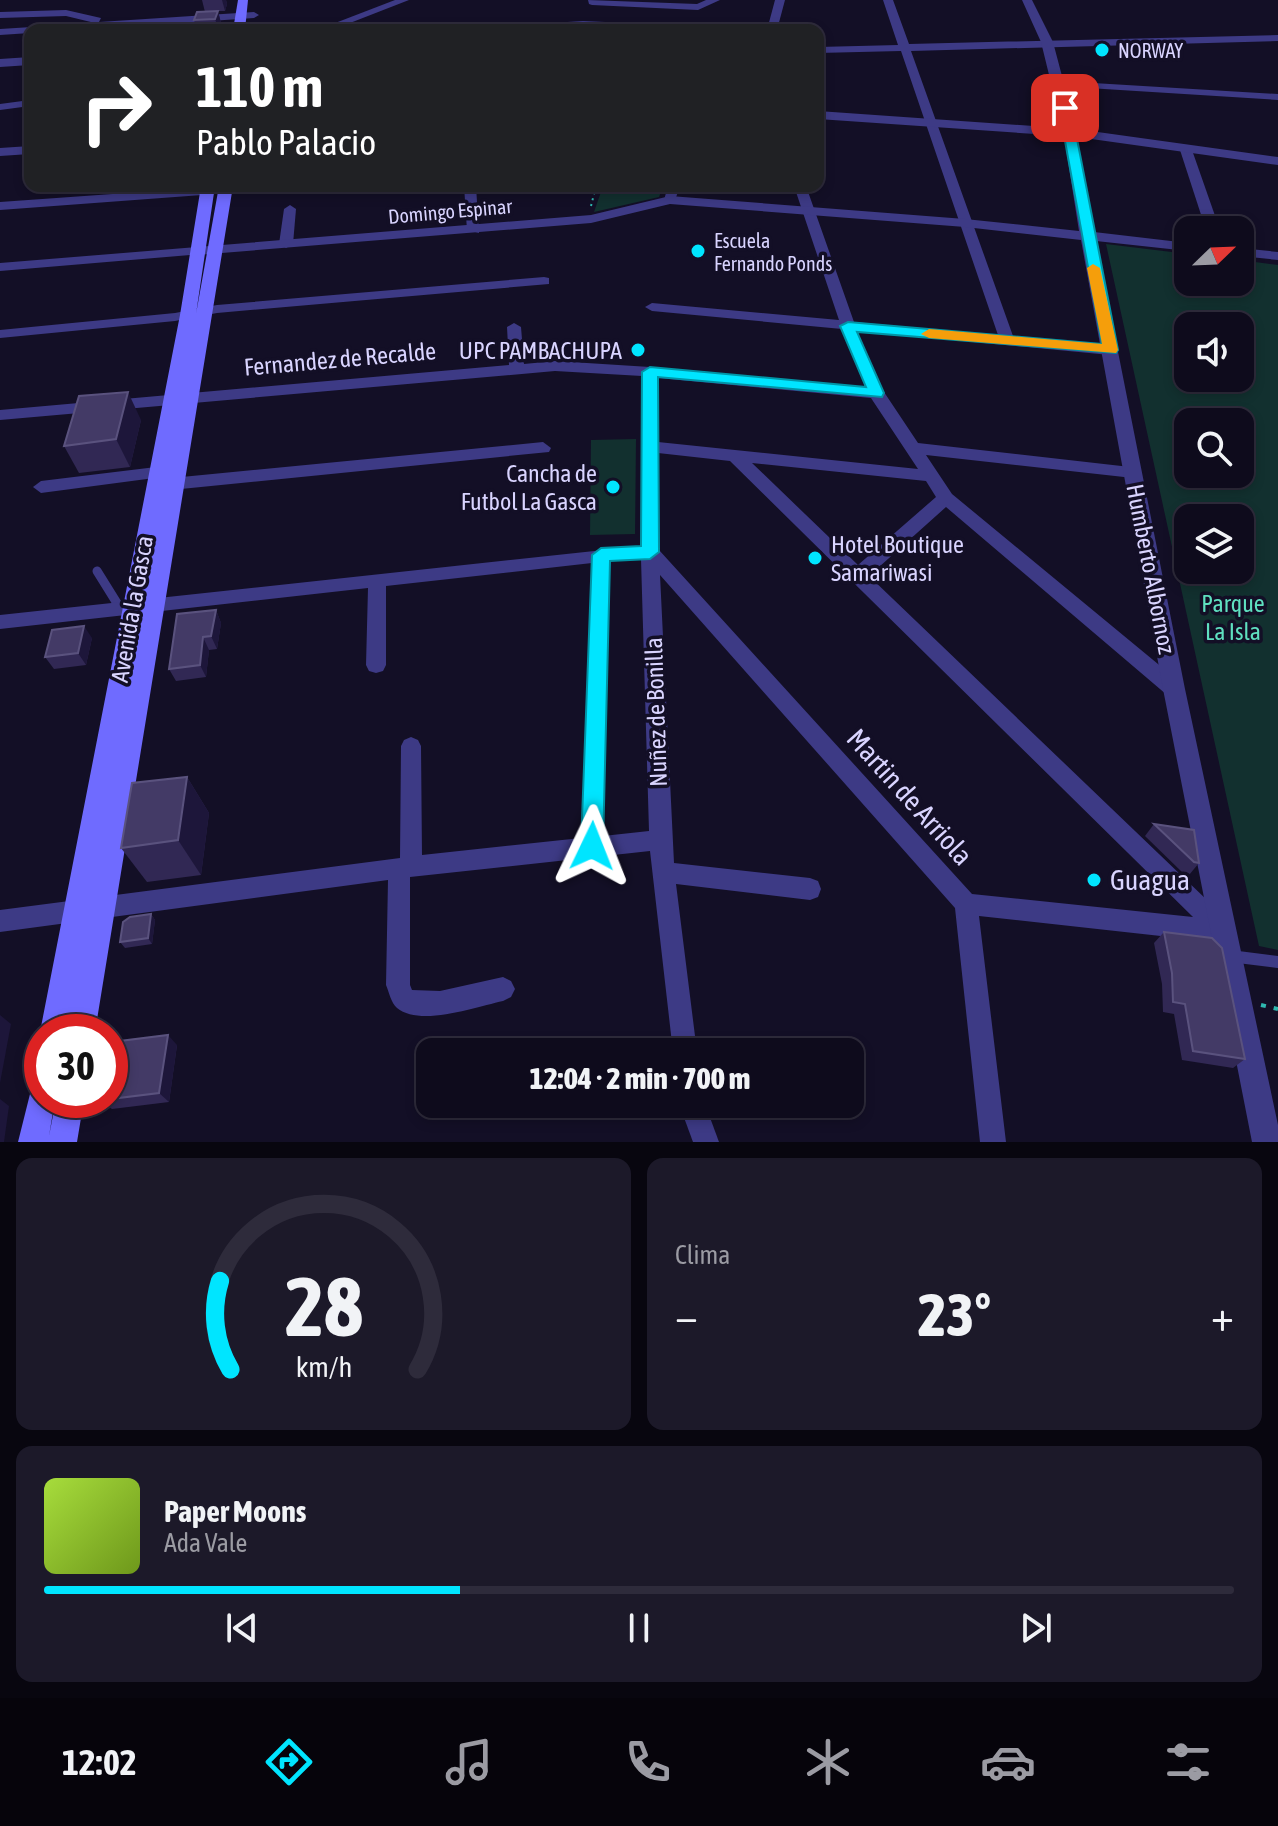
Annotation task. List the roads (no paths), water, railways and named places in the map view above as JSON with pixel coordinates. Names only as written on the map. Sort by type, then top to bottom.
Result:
[{"type":"main road","points":[[243,0],[251,12],[252,24]]},
{"type":"main road","points":[[243,24],[251,12]]},
{"type":"main road","name":"Avenida la Gasca","points":[[181,397],[188,315],[207,192]]},
{"type":"main road","name":"Avenida la Gasca","points":[[82,1014],[90,908],[118,746],[135,606],[181,397],[206,311],[225,192]]},
{"type":"main road","name":"Avenida la Gasca","points":[[59,1014],[90,908]]},
{"type":"main road","points":[[33,1142],[38,1118]]},
{"type":"main road","points":[[62,1142],[67,1118]]},
{"type":"street","points":[[339,24],[404,0]]},
{"type":"street","points":[[584,24],[592,1],[698,7],[715,0]]},
{"type":"street","points":[[774,24],[780,0]]},
{"type":"street","points":[[888,0],[1007,341]]},
{"type":"street","name":"Humberto Albornoz","points":[[1027,0],[1047,42],[1060,84],[1174,689],[1267,1142]]},
{"type":"street","points":[[337,24],[353,13],[356,4]]},
{"type":"street","points":[[113,24],[251,12]]},
{"type":"street","points":[[0,15],[66,13],[96,20],[100,24]]},
{"type":"street","points":[[0,32],[24,30]]},
{"type":"street","points":[[824,50],[1278,38]]},
{"type":"street","points":[[0,63],[24,61]]},
{"type":"street","points":[[1060,84],[1278,97]]},
{"type":"street","points":[[0,107],[24,104]]},
{"type":"street","points":[[824,115],[1070,132],[1278,161]]},
{"type":"street","points":[[0,152],[24,150]]},
{"type":"street","points":[[1186,150],[1208,216]]},
{"type":"street","points":[[0,206],[171,192]]},
{"type":"street","points":[[471,192],[474,230]]},
{"type":"street","points":[[802,192],[848,326],[876,393],[946,498],[1174,689]]},
{"type":"street","name":"Domingo Espinar","points":[[0,267],[591,219],[672,193],[809,210],[1174,245]]},
{"type":"street","points":[[286,244],[290,209]]},
{"type":"street","points":[[1254,253],[1278,256]]},
{"type":"street","points":[[0,334],[206,311],[544,281]]},
{"type":"street","points":[[652,307],[1110,350]]},
{"type":"street","points":[[514,327],[517,367]]},
{"type":"street","name":"Fernandez de Recalde","points":[[0,415],[517,367],[650,372],[876,393]]},
{"type":"street","name":"Nuñez de Bonilla","points":[[650,372],[650,552],[660,840],[683,1038]]},
{"type":"street","points":[[652,447],[932,476]]},
{"type":"street","points":[[41,487],[161,481],[543,448]]},
{"type":"street","points":[[914,448],[1133,472]]},
{"type":"street","points":[[737,458],[1227,944]]},
{"type":"street","points":[[857,576],[946,498]]},
{"type":"street","points":[[0,622],[650,552]]},
{"type":"street","name":"Martin de Arriola","points":[[650,552],[966,904],[993,1142]]},
{"type":"street","points":[[592,846],[601,555]]},
{"type":"street","points":[[376,665],[377,579]]},
{"type":"street","points":[[411,746],[398,985],[409,1003],[424,1004],[503,989]]},
{"type":"street","points":[[0,921],[405,868],[660,840]]},
{"type":"street","points":[[664,872],[810,889]]},
{"type":"street","points":[[966,904],[1227,944]]},
{"type":"street","points":[[699,1118],[711,1141]]},
{"type":"lane","points":[[97,571],[135,606]]},
{"type":"lane","points":[[1227,944],[1278,962]]},
{"type":"place","name":"NORWAY","points":[[1102,50]]},
{"type":"place","name":"Escuela Fernando Ponds","points":[[698,251]]},
{"type":"place","name":"UPC PAMBACHUPA","points":[[638,350]]},
{"type":"place","name":"Cancha de Futbol La Gasca","points":[[613,487]]},
{"type":"place","name":"Hotel Boutique Samariwasi","points":[[815,558]]},
{"type":"place","name":"Guagua","points":[[1094,880]]},
{"type":"park label","name":"Parque La Isla","points":[[1233,617]]}]
